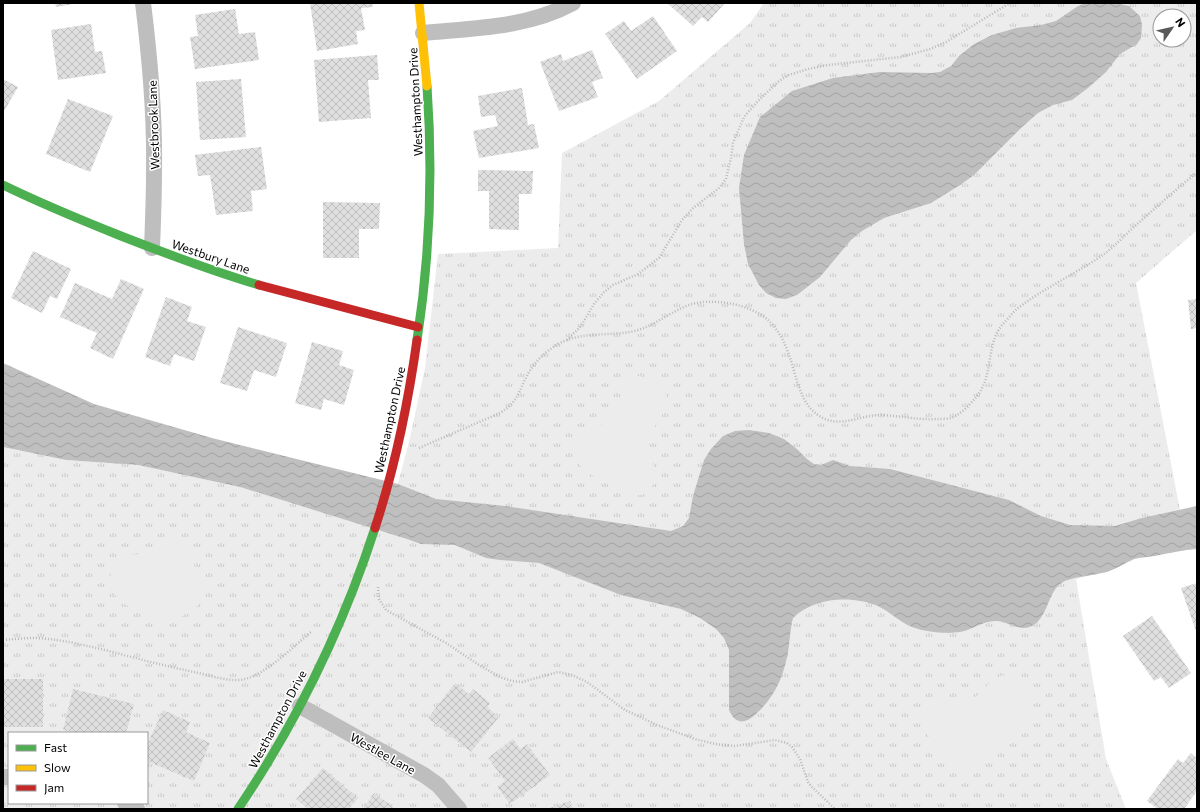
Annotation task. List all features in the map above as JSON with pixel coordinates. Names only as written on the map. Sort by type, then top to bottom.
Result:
[{"type":"street","name":"Westbrook Lane","points":[[143,3],[152,80],[154,126],[152,248]]},
{"type":"street","name":"Westhampton Drive","points":[[238,809],[267,765],[300,706],[352,595],[371,542],[394,462],[411,380],[424,283],[430,198],[428,94],[420,3]]},
{"type":"street","points":[[423,33],[500,26],[544,16],[573,3]]},
{"type":"street","name":"Westbury Lane","points":[[3,185],[80,219],[152,248],[256,284],[418,327]]},
{"type":"street","name":"Westlee Lane","points":[[300,706],[438,785],[459,809]]},
{"type":"street","points":[[127,804],[137,809]]},
{"type":"path","points":[[394,462],[500,413],[509,407],[514,401],[531,369],[554,347],[567,340],[581,326],[594,304],[604,292],[614,285],[638,274],[659,258],[682,220],[693,208],[719,188],[726,179],[733,143],[744,117],[779,81],[789,75],[808,69],[828,65],[901,57],[930,49],[946,42],[1010,3]]},
{"type":"path","points":[[567,340],[600,335],[620,334],[638,330],[650,326],[686,306],[696,303],[715,301],[751,310],[768,320],[786,346],[804,399],[809,407],[820,417],[835,422],[875,415],[922,420],[951,418],[966,409],[976,398],[984,385],[995,338],[1000,328],[1016,310],[1102,256],[1197,172]]},
{"type":"path","points":[[378,585],[379,599],[386,610],[446,643],[500,677],[512,681],[522,682],[558,672],[587,682],[625,710],[657,725],[695,739],[715,744],[735,746],[775,740],[787,743],[792,746],[800,759],[808,782],[836,809]]},
{"type":"path","points":[[3,640],[23,638],[55,640],[90,646],[184,670],[232,680],[240,680],[247,678],[276,661],[316,626]]},
{"type":"green space","points":[[764,3],[1197,3],[1197,230],[1136,283],[1187,550],[1135,559],[1109,571],[1076,579],[1106,759],[1126,809],[3,809],[3,447],[66,460],[138,465],[240,487],[385,532],[409,442],[425,368],[438,254],[558,248],[562,153],[659,101],[750,23]]},
{"type":"green space","points":[[637,376],[649,378],[656,382],[662,388],[668,399],[664,411],[648,438],[649,454],[658,477],[649,491],[641,495],[632,495],[597,479],[584,470],[576,461],[576,448],[582,439],[604,423],[611,415],[619,401],[624,381]]},
{"type":"green space","points":[[170,540],[183,548],[191,559],[200,583],[200,599],[198,605],[194,609],[178,618],[170,620],[155,619],[140,613],[118,598],[113,592],[111,586],[111,573],[120,562],[130,556],[146,552]]},
{"type":"green space","points":[[1010,674],[1023,681],[1030,690],[1033,702],[1030,716],[981,766],[972,770],[965,770],[958,767],[950,762],[936,748],[930,739],[924,725],[924,718],[926,714],[930,708],[939,703],[968,702],[978,695],[993,680],[1003,675]]},
{"type":"water","points":[[1087,3],[1115,3],[1129,6],[1140,16],[1142,25],[1141,38],[1137,44],[1120,54],[1106,72],[1072,100],[1053,105],[1038,113],[974,175],[960,185],[931,203],[884,218],[862,231],[851,240],[820,277],[797,295],[786,299],[776,298],[766,293],[759,285],[748,264],[744,244],[739,188],[744,155],[760,117],[792,91],[833,78],[880,72],[940,72],[951,66],[959,56],[974,44],[992,35],[1016,28],[1041,25],[1056,21],[1078,6]]},
{"type":"water","points":[[3,363],[94,404],[212,438],[398,484],[436,499],[505,506],[671,531],[683,526],[689,518],[693,496],[704,460],[711,449],[723,436],[735,431],[749,430],[769,433],[784,439],[814,464],[821,465],[833,460],[850,466],[890,469],[1009,500],[1041,516],[1070,525],[1115,526],[1142,518],[1197,506],[1197,549],[1137,558],[1107,572],[1067,580],[1058,586],[1054,591],[1042,617],[1038,622],[1028,628],[992,621],[960,632],[936,632],[912,627],[882,608],[868,602],[845,599],[822,602],[811,606],[793,618],[784,668],[772,696],[752,717],[745,721],[740,721],[733,717],[729,710],[729,650],[724,638],[716,629],[700,618],[681,609],[621,595],[539,563],[486,558],[455,545],[421,544],[240,487],[138,465],[66,460],[3,447]]},
{"type":"building","points":[[55,3],[73,3],[73,4],[56,7]]},
{"type":"building","points":[[310,3],[372,3],[373,7],[361,8],[365,30],[356,31],[358,44],[317,51]]},
{"type":"building","points":[[667,3],[725,3],[708,22],[702,17],[693,26]]},
{"type":"building","points":[[235,9],[239,34],[255,32],[259,60],[195,69],[190,37],[198,36],[195,15]]},
{"type":"building","points":[[653,16],[677,51],[637,79],[605,34],[624,21],[631,31]]},
{"type":"building","points":[[91,24],[95,52],[102,51],[106,73],[58,80],[51,30]]},
{"type":"building","points":[[592,50],[603,78],[592,82],[598,97],[559,111],[540,62],[561,54],[563,61]]},
{"type":"building","points":[[377,55],[379,80],[368,80],[371,118],[319,122],[314,60]]},
{"type":"building","points":[[3,79],[18,87],[3,113]]},
{"type":"building","points":[[241,79],[246,137],[200,140],[196,82]]},
{"type":"building","points":[[522,88],[528,125],[534,124],[539,148],[479,158],[473,131],[498,126],[495,115],[481,117],[478,96]]},
{"type":"building","points":[[68,99],[113,116],[90,172],[46,154]]},
{"type":"building","points":[[261,147],[267,189],[251,191],[253,211],[216,215],[210,175],[198,176],[195,155]]},
{"type":"building","points":[[478,170],[533,171],[532,194],[519,194],[519,230],[489,229],[489,191],[478,191]]},
{"type":"building","points":[[323,202],[380,203],[379,229],[359,229],[359,258],[323,258]]},
{"type":"building","points":[[33,251],[71,269],[57,299],[50,296],[42,313],[11,298]]},
{"type":"building","points":[[121,279],[144,289],[113,359],[90,348],[97,333],[60,317],[75,283],[112,299]]},
{"type":"building","points":[[166,297],[192,307],[187,321],[206,327],[194,361],[174,354],[170,366],[145,357]]},
{"type":"building","points":[[1197,299],[1197,328],[1191,329],[1188,300]]},
{"type":"building","points":[[238,327],[287,343],[276,377],[254,370],[247,391],[220,383]]},
{"type":"building","points":[[312,342],[343,351],[339,365],[354,370],[344,405],[324,399],[321,410],[295,403]]},
{"type":"building","points":[[1197,583],[1197,634],[1181,588]]},
{"type":"building","points":[[1152,616],[1191,673],[1169,688],[1161,677],[1154,681],[1123,636]]},
{"type":"building","points":[[3,679],[43,679],[43,727],[3,727]]},
{"type":"building","points":[[455,683],[469,694],[473,689],[490,703],[487,707],[499,717],[471,752],[428,718]]},
{"type":"building","points":[[73,689],[134,704],[126,732],[72,732],[63,730]]},
{"type":"building","points":[[163,710],[190,722],[186,732],[210,743],[194,781],[148,761],[148,743]]},
{"type":"building","points":[[513,739],[520,749],[527,744],[550,775],[510,804],[497,787],[505,781],[488,758]]},
{"type":"building","points":[[1191,753],[1197,758],[1197,791],[1184,809],[1158,809],[1147,801],[1178,759],[1183,763]]},
{"type":"building","points":[[323,768],[358,798],[349,809],[308,809],[296,799]]},
{"type":"building","points":[[374,793],[393,807],[391,809],[363,809]]},
{"type":"building","points":[[570,801],[573,809],[547,809]]},
{"type":"traffic: fast","points":[[417,340],[425,277],[429,213],[430,150],[427,86]]},
{"type":"traffic: fast","points":[[3,185],[62,212],[121,236],[190,262],[259,285]]},
{"type":"traffic: fast","points":[[238,809],[279,743],[316,673],[348,602],[375,528]]},
{"type":"traffic: slow","points":[[419,3],[427,86]]},
{"type":"traffic: jam","points":[[259,285],[418,327]]},
{"type":"traffic: jam","points":[[375,528],[389,482],[400,435],[417,340]]}]
